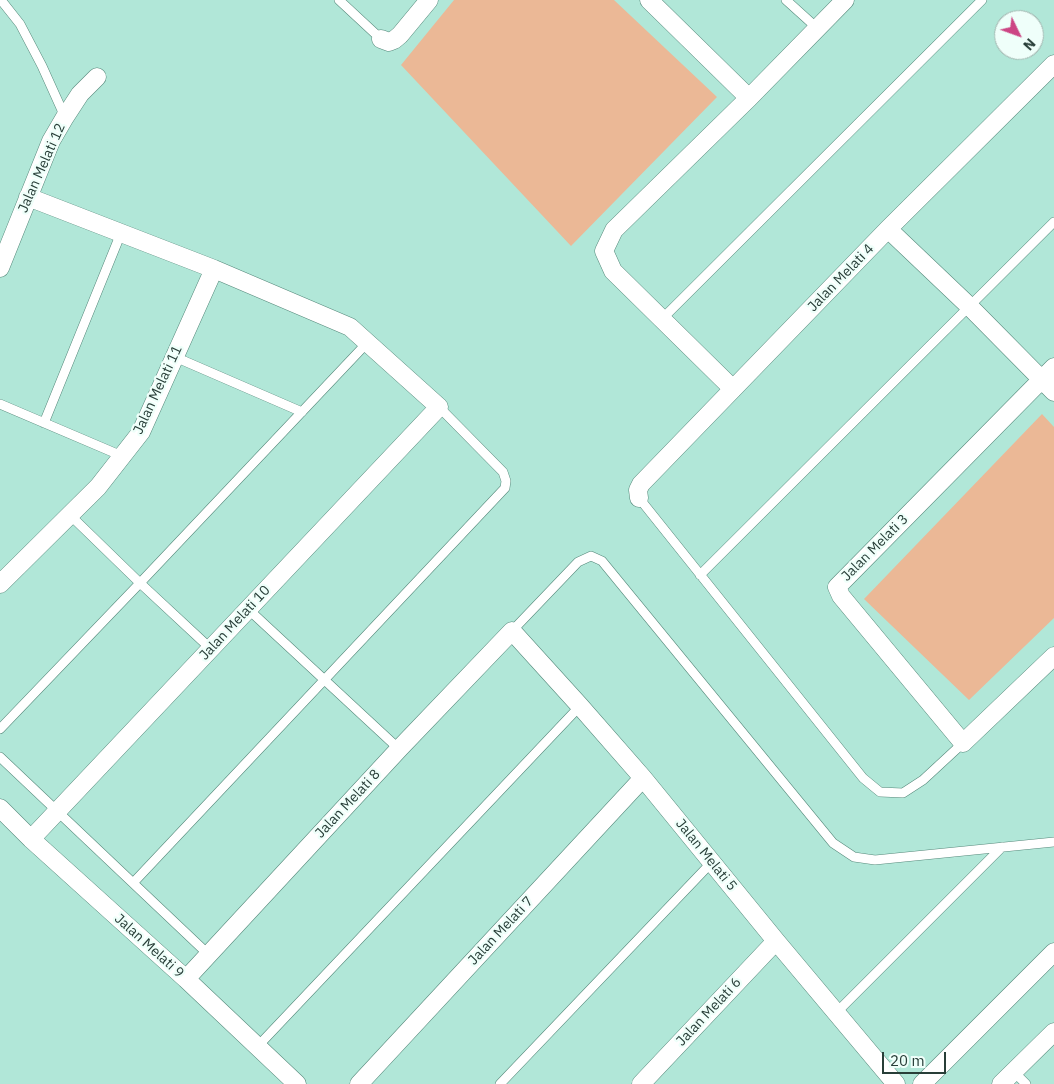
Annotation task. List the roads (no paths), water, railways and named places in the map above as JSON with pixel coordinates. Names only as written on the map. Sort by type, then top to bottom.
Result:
[{"type":"street","points":[[381,39],[389,42],[394,40],[429,0]]},
{"type":"street","points":[[649,0],[749,98]]},
{"type":"street","points":[[733,389],[613,271],[604,251],[614,230],[749,98],[844,0]]},
{"type":"street","name":"Jalan Melati 4","points":[[639,498],[638,490],[640,484],[888,229],[1054,64]]},
{"type":"street","name":"Jalan Melati 12","points":[[0,268],[51,141],[80,94],[96,77]]},
{"type":"street","points":[[28,197],[214,269],[350,328],[439,407]]},
{"type":"street","points":[[888,229],[969,306],[1054,392]]},
{"type":"street","name":"Jalan Melati 11","points":[[0,584],[98,487],[141,432],[214,269]]},
{"type":"street","name":"Jalan Melati 3","points":[[963,743],[841,596],[837,587],[1054,367]]},
{"type":"street","name":"Jalan Melati 10","points":[[31,838],[439,407]]},
{"type":"street","name":"Jalan Melati 5","points":[[512,631],[643,778],[896,1084]]},
{"type":"street","name":"Jalan Melati 8","points":[[186,979],[399,749],[512,631]]},
{"type":"street","points":[[963,743],[1054,656]]},
{"type":"street","name":"Jalan Melati 7","points":[[359,1084],[643,778]]},
{"type":"street","name":"Jalan Melati 9","points":[[0,808],[297,1084]]},
{"type":"street","name":"Jalan Melati 6","points":[[641,1084],[776,941]]},
{"type":"street","points":[[922,1084],[1054,952]]},
{"type":"street","points":[[1001,1084],[1020,1078],[1054,1032]]},
{"type":"lane","points":[[1,0],[20,24],[65,116]]},
{"type":"lane","points":[[339,0],[381,39]]},
{"type":"lane","points":[[786,0],[817,28]]},
{"type":"lane","points":[[662,319],[982,0]]},
{"type":"lane","points":[[700,575],[1054,222]]},
{"type":"lane","points":[[44,423],[121,233]]},
{"type":"lane","points":[[0,729],[140,584],[366,344]]},
{"type":"lane","points":[[175,357],[302,412]]},
{"type":"lane","points":[[0,404],[122,456]]},
{"type":"lane","points":[[133,883],[505,488],[506,481],[503,472],[439,407]]},
{"type":"lane","points":[[639,498],[863,778],[880,792],[903,793],[923,780],[963,743]]},
{"type":"lane","points":[[70,515],[140,584],[211,649]]},
{"type":"lane","points":[[512,631],[578,562],[591,556],[602,561],[833,843],[854,856],[875,860],[1054,842]]},
{"type":"lane","points":[[248,609],[399,749]]},
{"type":"lane","points":[[258,1046],[580,706]]},
{"type":"lane","points":[[0,757],[209,955]]},
{"type":"lane","points":[[836,1012],[1002,847]]},
{"type":"lane","points":[[500,1084],[712,862]]}]
